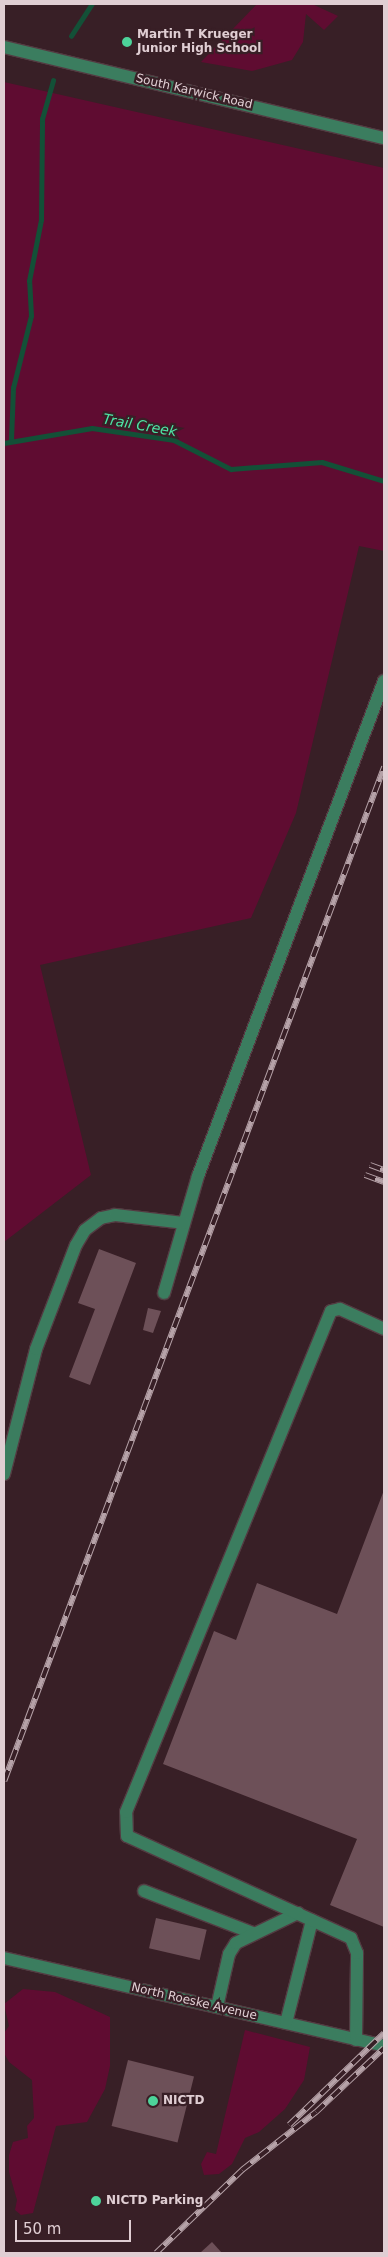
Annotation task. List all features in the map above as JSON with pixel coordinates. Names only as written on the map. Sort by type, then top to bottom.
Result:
[{"type":"street","name":"South Karwick Road","points":[[4,47],[384,138]]},
{"type":"street","points":[[164,1293],[201,1168],[384,681]]},
{"type":"street","points":[[4,1474],[36,1349],[76,1245],[85,1230],[101,1218],[115,1215],[184,1223]]},
{"type":"street","points":[[356,2040],[358,1953],[351,1938],[127,1836],[126,1812],[331,1311],[340,1309],[384,1329]]},
{"type":"street","points":[[144,1891],[253,1933]]},
{"type":"street","points":[[217,2008],[229,1954],[236,1943],[253,1933],[298,1913]]},
{"type":"street","points":[[286,2023],[312,1920]]},
{"type":"street","name":"North Roeske Avenue","points":[[4,1958],[384,2046]]},
{"type":"shaded area","points":[[257,4],[312,4],[338,16],[324,30],[306,14],[303,42],[292,60],[252,71],[201,62]]},
{"type":"shaded area","points":[[4,82],[384,168],[384,551],[359,546],[296,813],[251,918],[40,965],[91,1175],[4,1242]]},
{"type":"shaded area","points":[[23,1989],[55,1992],[110,2017],[110,2066],[105,2089],[87,2122],[56,2126],[33,2213],[21,2215],[15,2210],[17,2200],[9,2172],[9,2155],[13,2142],[28,2138],[27,2126],[34,2118],[32,2080],[9,2062],[4,2053],[4,2033],[9,2026],[4,2004]]},
{"type":"shaded area","points":[[245,2030],[310,2047],[304,2080],[285,2109],[259,2132],[245,2138],[232,2164],[219,2174],[204,2175],[201,2164],[207,2152],[216,2154]]},
{"type":"building","points":[[99,1249],[136,1263],[90,1385],[69,1377],[95,1309],[78,1303]]},
{"type":"building","points":[[148,1308],[161,1311],[153,1333],[143,1330]]},
{"type":"building","points":[[384,1490],[384,1927],[330,1905],[357,1839],[163,1764],[214,1631],[236,1640],[257,1583],[337,1614]]},
{"type":"building","points":[[156,1918],[207,1930],[200,1960],[149,1948]]},
{"type":"building","name":"NICTD","points":[[128,2060],[194,2076],[178,2142],[112,2126]]},
{"type":"building","points":[[212,2242],[222,2253],[200,2253]]},
{"type":"waterway","points":[[71,36],[92,4]]},
{"type":"waterway","points":[[11,440],[13,388],[31,316],[29,281],[41,220],[42,119],[53,81]]},
{"type":"waterway","name":"Trail Creek","points":[[4,443],[92,428],[174,440],[231,469],[322,462],[384,481]]},
{"type":"railway","points":[[4,1781],[384,767]]},
{"type":"railway","points":[[370,1165],[384,1170]]},
{"type":"railway","points":[[365,1175],[384,1182]]},
{"type":"railway","points":[[289,2125],[384,2033]]},
{"type":"railway","points":[[156,2253],[242,2170],[316,2112],[384,2048]]},
{"type":"place","name":"Martin T Krueger Junior High School","points":[[127,42]]},
{"type":"place","name":"NICTD","points":[[153,2101]]},
{"type":"place","name":"NICTD Parking","points":[[96,2201]]}]
